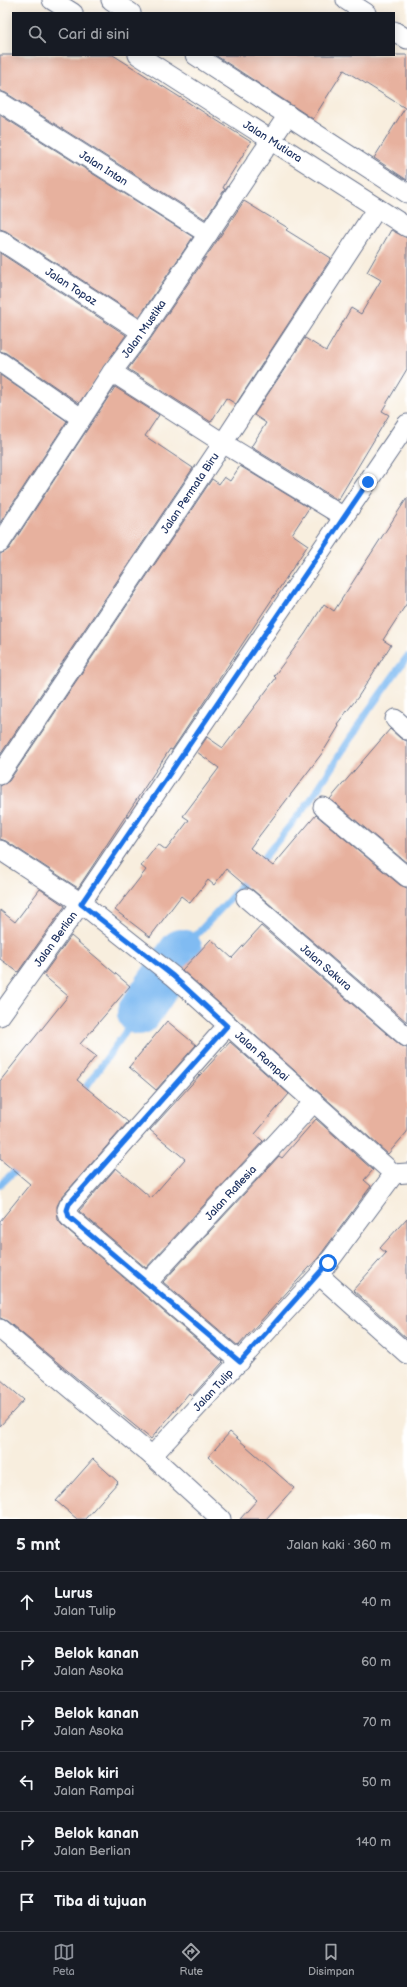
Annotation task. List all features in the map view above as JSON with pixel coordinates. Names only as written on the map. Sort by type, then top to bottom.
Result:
[{"type":"street","points":[[52,0],[71,12]]},
{"type":"street","points":[[111,0],[129,12]]},
{"type":"street","points":[[346,0],[364,12]]},
{"type":"street","points":[[395,32],[407,39]]},
{"type":"street","name":"Jalan Mutiara","points":[[140,56],[407,227]]},
{"type":"street","points":[[197,56],[407,193]]},
{"type":"street","name":"Jalan Intan","points":[[0,102],[208,234]]},
{"type":"street","name":"Jalan Mustika","points":[[0,543],[112,372],[142,332],[288,115]]},
{"type":"street","name":"Jalan Permata Biru","points":[[0,775],[223,443],[377,208]]},
{"type":"street","name":"Jalan Topaz","points":[[0,240],[142,332]]},
{"type":"street","points":[[0,362],[82,418]]},
{"type":"street","points":[[112,372],[344,518]]},
{"type":"street","name":"Jalan Berlian","points":[[0,1016],[6,995],[81,904],[407,424]]},
{"type":"street","points":[[323,807],[407,877]]},
{"type":"street","name":"Jalan Rampai","points":[[0,850],[81,904],[173,976],[313,1103],[401,1173]]},
{"type":"street","name":"Jalan Sakura","points":[[246,898],[407,1037]]},
{"type":"street","points":[[227,1026],[69,1204],[67,1210],[69,1217],[240,1362]]},
{"type":"street","name":"Jalan Raflesia","points":[[147,1283],[313,1103]]},
{"type":"street","name":"Jalan Tulip","points":[[152,1456],[319,1275],[401,1173]]},
{"type":"street","points":[[319,1275],[407,1354]]},
{"type":"street","points":[[0,1329],[152,1456],[221,1519]]},
{"type":"building","points":[[0,55],[115,56],[251,142],[226,182],[223,188],[225,189],[205,219],[6,93],[0,91]]},
{"type":"building","points":[[407,55],[407,180],[374,158],[405,108],[344,70],[313,119],[217,56]]},
{"type":"building","points":[[0,115],[193,237],[139,317],[6,231],[0,229]]},
{"type":"building","points":[[244,201],[288,228],[286,230],[331,258],[236,404],[226,398],[211,422],[128,369],[151,338]]},
{"type":"building","points":[[391,230],[407,238],[407,369],[382,411],[389,415],[338,500],[251,447],[266,423],[254,415],[305,338],[326,351],[351,308],[361,314],[381,280],[367,272]]},
{"type":"building","points":[[0,253],[126,335],[79,403],[6,353],[0,351]]},
{"type":"building","points":[[0,375],[67,421],[0,523]]},
{"type":"building","points":[[115,387],[159,415],[145,436],[193,468],[0,755],[0,554],[9,549]]},
{"type":"building","points":[[240,466],[309,508],[292,534],[308,545],[172,750],[170,749],[78,888],[6,841],[0,839],[0,786],[9,781],[212,479],[219,484],[224,477],[230,481]]},
{"type":"building","points":[[407,498],[407,603],[383,640],[391,645],[358,697],[337,724],[339,726],[323,752],[250,848],[273,866],[316,815],[400,885],[407,888],[407,1022],[253,890],[247,887],[226,869],[214,885],[208,880],[190,903],[181,896],[150,937],[115,910],[146,870],[141,866],[158,844],[166,850],[189,820],[183,816],[219,768],[197,752],[207,737],[223,748],[276,678],[274,676],[305,634],[324,604],[334,611]]},
{"type":"building","points":[[390,729],[400,738],[407,741],[407,863],[330,799]]},
{"type":"building","points":[[40,889],[65,906],[18,972],[0,959],[0,910],[15,922]]},
{"type":"building","points":[[261,926],[400,1045],[407,1048],[407,1132],[388,1154],[182,970],[211,939],[232,958]]},
{"type":"building","points":[[71,936],[130,986],[80,1044],[96,1056],[77,1080],[128,1122],[61,1198],[57,1206],[58,1220],[223,1362],[192,1396],[189,1393],[151,1439],[7,1321],[0,1318],[0,1221],[30,1184],[0,1159],[0,1081],[68,996],[43,975]]},
{"type":"building","points":[[167,1021],[196,1045],[156,1090],[129,1067]]},
{"type":"building","points":[[230,1042],[289,1094],[255,1134],[263,1141],[146,1268],[79,1211],[116,1168],[151,1198],[185,1159],[150,1130]]},
{"type":"building","points":[[316,1119],[373,1170],[364,1180],[371,1186],[318,1258],[238,1346],[163,1282],[279,1156],[282,1158]]},
{"type":"building","points":[[407,1218],[407,1339],[353,1290],[386,1253],[380,1248]]},
{"type":"building","points":[[0,1379],[24,1400],[0,1426]]},
{"type":"building","points":[[230,1432],[294,1488],[266,1519],[240,1519],[257,1500],[208,1457]]},
{"type":"building","points":[[93,1459],[118,1482],[85,1519],[77,1519],[56,1501]]},
{"type":"waterway","points":[[258,865],[310,801],[368,711],[407,657]]},
{"type":"waterway","points":[[181,951],[228,901],[249,876]]},
{"type":"waterway","points":[[139,1013],[181,951]]},
{"type":"waterway","points":[[81,1094],[139,1013]]},
{"type":"waterway","points":[[0,1185],[21,1165]]},
{"type":"route","points":[[328,1263],[319,1275],[240,1362],[69,1217],[67,1210],[69,1204],[227,1026],[173,976],[81,904],[368,482]]}]
